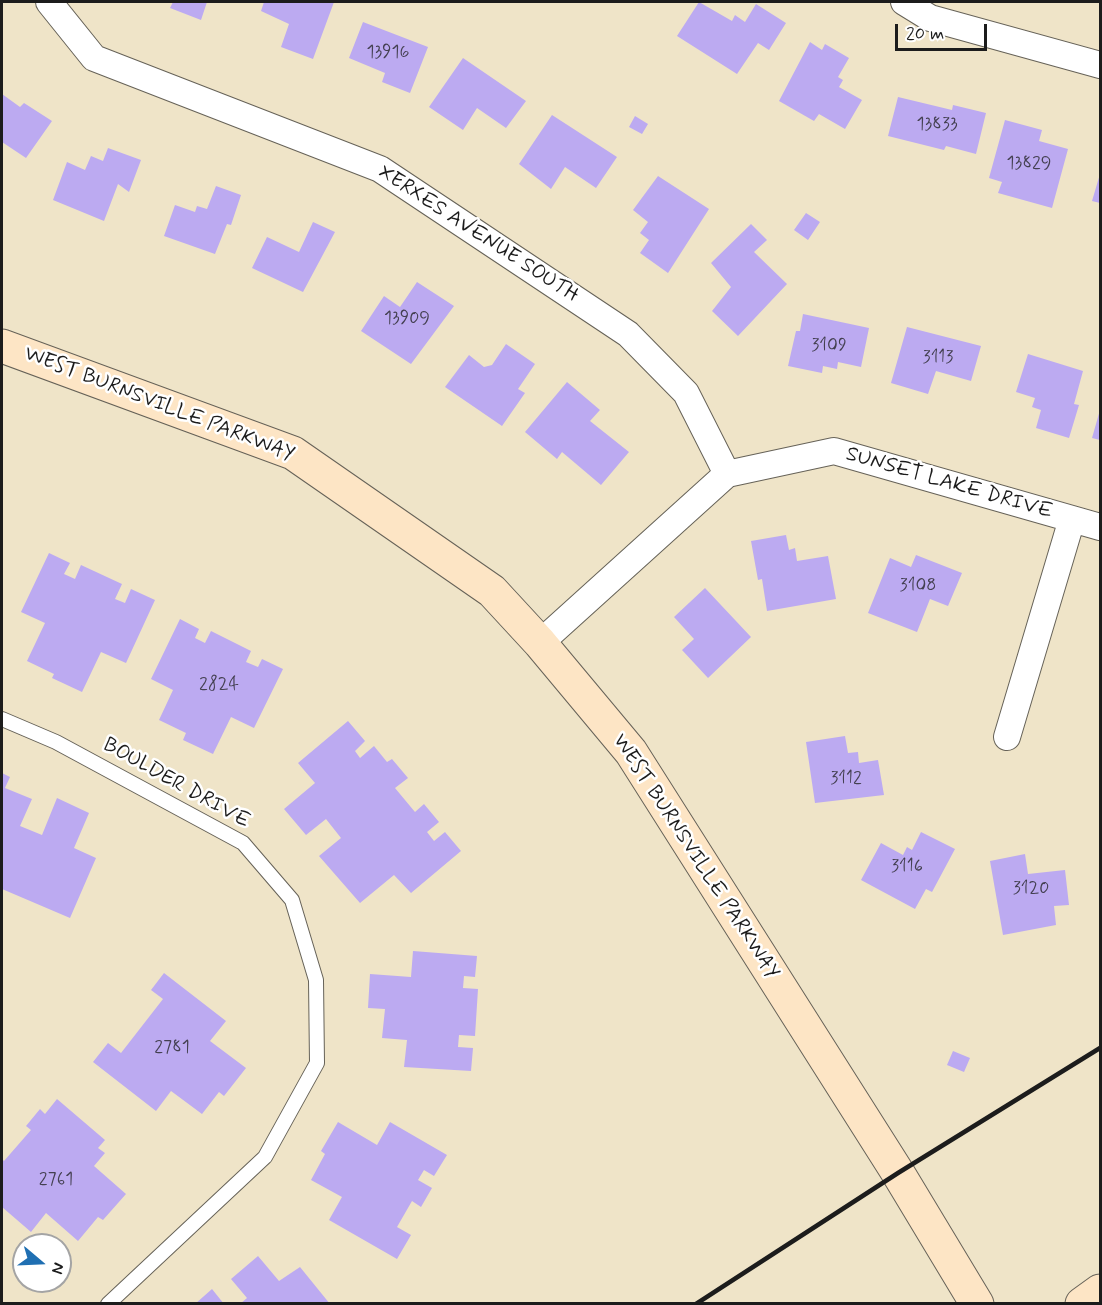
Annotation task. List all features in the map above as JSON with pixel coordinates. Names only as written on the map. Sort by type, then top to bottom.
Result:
[{"type":"street","name":"XERXES AVENUE SOUTH","points":[[49,2],[94,58],[380,169],[628,334],[686,393],[727,474]]},
{"type":"street","points":[[904,2],[930,18],[1101,65]]},
{"type":"street","name":"WEST BURNSVILLE PARKWAY","points":[[2,346],[293,453],[492,591],[540,643],[631,752],[898,1173],[977,1304]]},
{"type":"street","name":"SUNSET LAKE DRIVE","points":[[540,643],[727,474],[834,451],[1101,527]]},
{"type":"street","points":[[1007,737],[1072,519]]},
{"type":"street","points":[[1082,1304],[1101,1291]]},
{"type":"lane","name":"BOULDER DRIVE","points":[[2,719],[56,742],[243,843],[292,900],[316,980],[317,1063],[266,1157],[108,1304]]},
{"type":"building","points":[[173,2],[207,2],[201,20],[170,8]]},
{"type":"building","points":[[264,2],[334,2],[313,59],[281,47],[289,24],[261,11]]},
{"type":"building","points":[[699,2],[732,21],[735,15],[745,22],[756,4],[786,23],[769,50],[758,43],[737,74],[677,36]]},
{"type":"building","points":[[363,22],[428,47],[410,93],[382,82],[385,73],[349,58]]},
{"type":"building","points":[[810,42],[822,50],[825,44],[849,58],[838,77],[843,80],[839,87],[862,100],[845,129],[819,114],[814,121],[779,101]]},
{"type":"building","points":[[463,58],[526,101],[506,128],[477,108],[463,130],[429,107]]},
{"type":"building","points":[[2,94],[20,107],[24,103],[52,121],[26,158],[2,142]]},
{"type":"building","points":[[898,97],[952,110],[953,105],[986,113],[976,154],[946,146],[944,150],[888,136]]},
{"type":"building","points":[[552,115],[617,157],[596,188],[565,167],[551,189],[519,164]]},
{"type":"building","points":[[635,116],[648,124],[642,134],[629,127]]},
{"type":"building","points":[[1005,120],[1042,130],[1039,141],[1068,149],[1052,208],[998,193],[1002,182],[989,178]]},
{"type":"building","points":[[108,148],[141,160],[129,192],[118,184],[104,221],[53,200],[67,162],[85,170],[91,156],[103,161]]},
{"type":"building","points":[[1100,174],[1100,203],[1092,201]]},
{"type":"building","points":[[658,176],[709,209],[668,273],[640,253],[649,240],[640,233],[648,222],[633,210]]},
{"type":"building","points":[[216,186],[241,195],[231,225],[227,224],[215,254],[164,236],[175,205],[195,212],[197,206],[207,209]]},
{"type":"building","points":[[806,213],[820,222],[808,240],[794,230]]},
{"type":"building","points":[[313,222],[335,232],[303,292],[252,268],[267,237],[299,252]]},
{"type":"building","points":[[751,224],[767,240],[754,252],[787,284],[738,336],[712,311],[731,287],[711,263]]},
{"type":"building","points":[[417,282],[454,306],[411,364],[361,331],[384,296],[400,307]]},
{"type":"building","points":[[803,314],[869,328],[861,367],[838,362],[837,369],[823,366],[822,373],[788,366],[796,331],[800,331]]},
{"type":"building","points":[[907,327],[981,346],[971,381],[936,371],[928,394],[891,383]]},
{"type":"building","points":[[506,344],[535,364],[518,389],[525,393],[502,426],[445,387],[469,355],[484,367],[492,365]]},
{"type":"building","points":[[1028,354],[1083,371],[1074,404],[1079,405],[1069,438],[1036,428],[1041,410],[1032,407],[1035,398],[1016,392]]},
{"type":"building","points":[[567,382],[600,410],[590,421],[629,452],[601,485],[562,452],[557,459],[525,432]]},
{"type":"building","points":[[1100,410],[1100,440],[1092,438]]},
{"type":"building","points":[[786,535],[789,550],[795,548],[797,561],[828,556],[836,599],[767,611],[762,579],[758,580],[751,541]]},
{"type":"building","points":[[49,553],[70,563],[64,574],[75,579],[81,565],[122,584],[115,599],[125,603],[131,589],[155,600],[126,663],[101,652],[82,692],[52,678],[54,674],[27,661],[45,623],[21,612]]},
{"type":"building","points":[[916,555],[962,573],[948,606],[930,599],[917,632],[868,613],[890,558],[911,567]]},
{"type":"building","points":[[705,588],[751,637],[708,678],[682,650],[694,639],[674,617]]},
{"type":"building","points":[[180,619],[199,629],[195,638],[205,643],[211,631],[251,651],[246,662],[258,667],[262,659],[283,669],[254,728],[231,717],[213,754],[183,740],[186,733],[159,720],[173,690],[151,679]]},
{"type":"building","points":[[348,721],[365,741],[355,751],[360,758],[374,746],[387,762],[392,759],[408,778],[395,788],[415,812],[424,804],[439,822],[427,832],[434,841],[445,832],[461,851],[411,893],[394,875],[360,903],[319,856],[341,838],[326,819],[306,835],[284,809],[315,783],[298,763]]},
{"type":"building","points":[[845,736],[848,753],[858,752],[859,763],[878,760],[884,795],[815,803],[806,742]]},
{"type":"building","points":[[2,773],[10,777],[5,788],[32,799],[20,826],[42,835],[57,798],[89,813],[74,848],[96,858],[70,918],[2,889]]},
{"type":"building","points":[[921,832],[955,849],[932,892],[926,889],[915,909],[861,880],[881,843],[903,855],[907,847],[912,850]]},
{"type":"building","points":[[1025,854],[1028,874],[1065,870],[1069,905],[1054,906],[1056,925],[1003,935],[990,861]]},
{"type":"building","points":[[413,951],[477,956],[475,977],[464,976],[463,988],[478,989],[475,1036],[459,1035],[458,1047],[473,1048],[471,1071],[404,1067],[407,1040],[382,1038],[385,1009],[368,1008],[370,974],[411,977]]},
{"type":"building","points":[[164,973],[226,1021],[210,1041],[246,1068],[224,1096],[219,1092],[202,1114],[171,1091],[156,1111],[93,1062],[108,1043],[121,1053],[163,999],[151,990]]},
{"type":"building","points":[[953,1051],[970,1058],[964,1072],[947,1065]]},
{"type":"building","points":[[57,1099],[105,1140],[98,1148],[105,1153],[94,1166],[126,1194],[103,1220],[98,1217],[78,1241],[72,1233],[69,1233],[46,1213],[31,1232],[2,1207],[2,1159],[4,1161],[31,1130],[26,1126],[40,1109],[45,1114]]},
{"type":"building","points":[[338,1122],[377,1145],[390,1122],[447,1155],[434,1176],[424,1170],[418,1180],[432,1188],[421,1207],[412,1201],[397,1227],[411,1235],[397,1259],[329,1220],[342,1197],[311,1180],[325,1154],[321,1151]]},
{"type":"building","points":[[258,1256],[279,1281],[300,1267],[330,1304],[240,1304],[247,1298],[231,1279]]},
{"type":"building","points":[[212,1289],[224,1304],[195,1304]]},
{"type":"railway","points":[[696,1304],[898,1173],[1100,1048]]}]
